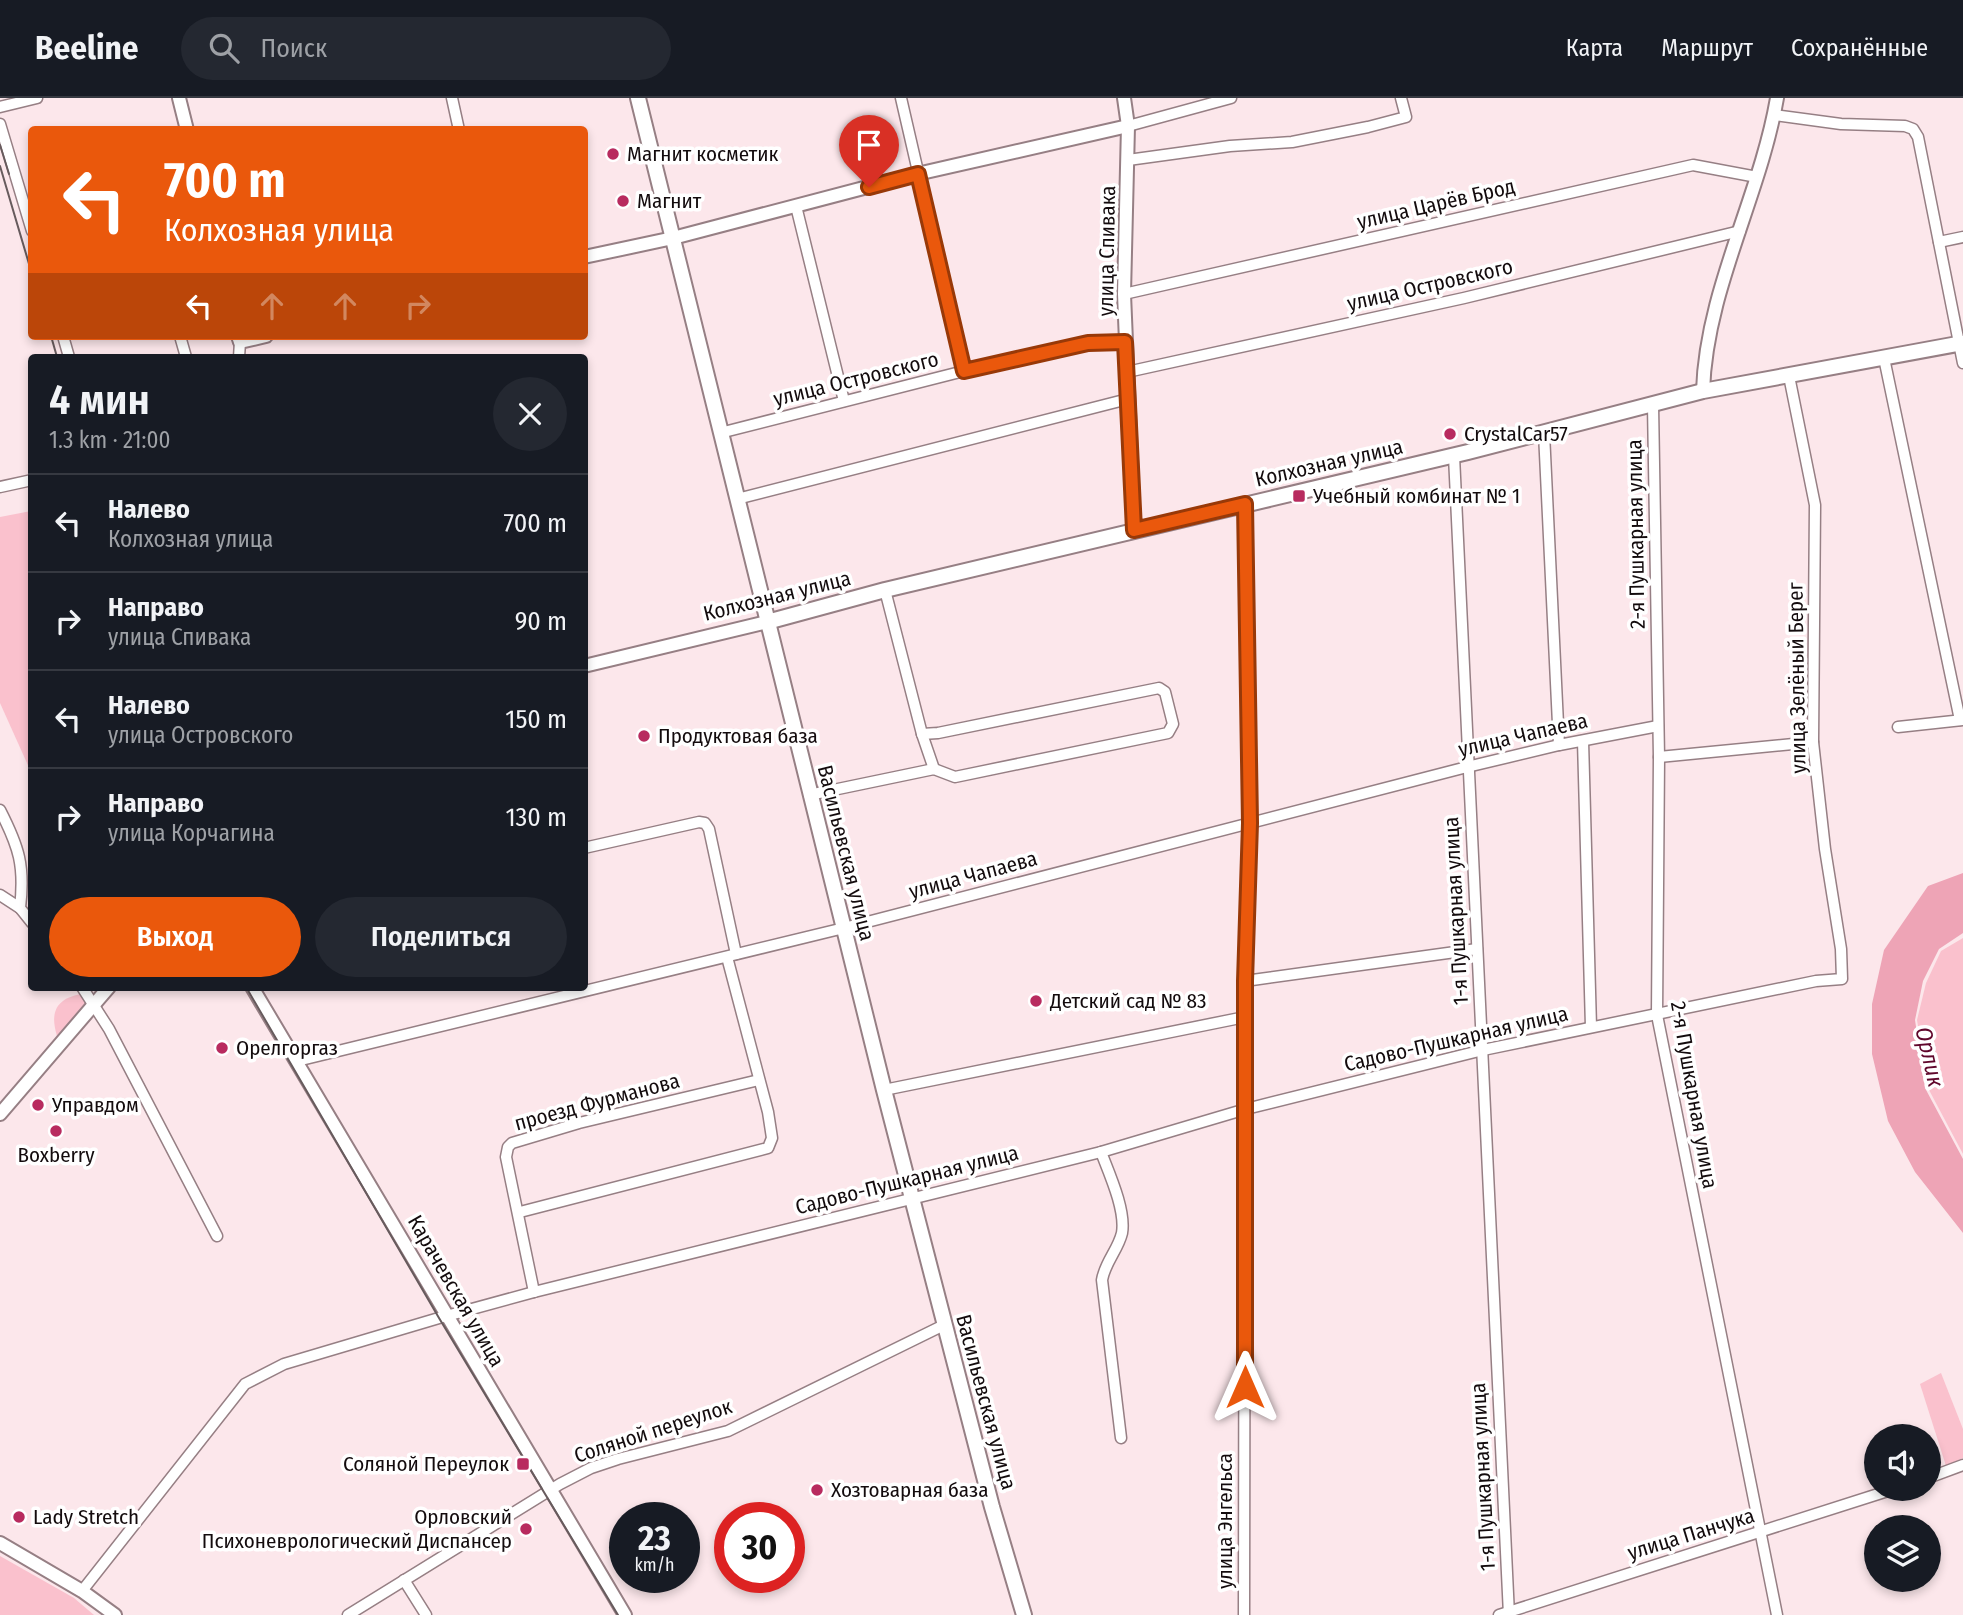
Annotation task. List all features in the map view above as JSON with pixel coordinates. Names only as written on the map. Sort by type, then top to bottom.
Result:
[{"type":"main road","name":"Васильевская улица","points":[[638,98],[884,1090],[992,1507],[1024,1615]]},
{"type":"main road","name":"Колхозная улица","points":[[767,622],[885,590],[1454,456],[1703,391],[1961,344]]},
{"type":"street","points":[[0,107],[37,98]]},
{"type":"street","points":[[179,98],[186,126]]},
{"type":"street","points":[[452,98],[458,126]]},
{"type":"street","points":[[901,98],[964,371]]},
{"type":"street","name":"улица Спивака","points":[[1124,98],[1128,126],[1125,342],[1134,530]]},
{"type":"street","points":[[588,256],[673,238],[918,174],[1128,126],[1230,98]]},
{"type":"street","points":[[1128,160],[1230,146],[1292,142],[1368,127],[1406,117],[1401,98]]},
{"type":"street","points":[[1703,391],[1703,370],[1718,301],[1757,177],[1777,98]]},
{"type":"street","points":[[1774,115],[1842,124],[1905,126],[1913,129],[1918,137],[1963,363]]},
{"type":"street","points":[[0,124],[28,218]]},
{"type":"street","name":"улица Царёв Брод","points":[[1125,294],[1693,166],[1757,177]]},
{"type":"street","points":[[796,206],[844,401]]},
{"type":"street","name":"улица Островского","points":[[1127,372],[1464,298],[1740,231]]},
{"type":"street","points":[[1939,242],[1963,237]]},
{"type":"street","name":"улица Островского","points":[[720,433],[964,371],[1088,343],[1125,342]]},
{"type":"street","points":[[1884,358],[1961,720],[1898,727]]},
{"type":"street","name":"улица Зелёный Берег","points":[[1789,376],[1815,505],[1813,742],[1825,849],[1841,949],[1842,979]]},
{"type":"street","points":[[737,499],[1128,400]]},
{"type":"street","name":"2-я Пушкарная улица","points":[[1653,405],[1659,757],[1657,1015],[1777,1615]]},
{"type":"street","points":[[1544,433],[1559,746]]},
{"type":"street","name":"1-я Пушкарная улица","points":[[1454,456],[1467,767],[1483,1050],[1506,1614]]},
{"type":"street","points":[[0,487],[28,481]]},
{"type":"street","name":"улица Энгельса","points":[[1244,1615],[1245,981],[1250,823],[1245,504]]},
{"type":"street","points":[[885,590],[922,734],[934,769]]},
{"type":"street","name":"Колхозная улица","points":[[588,665],[767,622]]},
{"type":"street","points":[[809,795],[934,769],[955,777],[1168,733],[1173,724],[1165,692],[1159,688],[922,734]]},
{"type":"street","name":"улица Чапаева","points":[[588,990],[844,928],[1467,767],[1658,726]]},
{"type":"street","points":[[1583,741],[1591,1027]]},
{"type":"street","points":[[1659,757],[1813,742]]},
{"type":"street","points":[[0,810],[16,841],[22,866],[20,908]]},
{"type":"street","points":[[520,1212],[768,1148],[772,1138],[731,955],[709,829],[705,823],[699,822],[588,847]]},
{"type":"street","points":[[0,895],[20,908],[28,918]]},
{"type":"street","points":[[1245,981],[1477,949]]},
{"type":"street","name":"Садово-Пушкарная улица","points":[[82,1591],[244,1384],[284,1364],[534,1292],[1101,1152],[1246,1109],[1483,1050],[1815,981],[1842,979]]},
{"type":"street","points":[[85,991],[94,1003],[216,1236]]},
{"type":"street","points":[[0,1114],[105,991]]},
{"type":"street","name":"Карачевская улица","points":[[255,991],[625,1615]]},
{"type":"street","name":"улица Чапаева","points":[[297,1061],[584,991]]},
{"type":"street","points":[[884,1090],[1245,1017]]},
{"type":"street","name":"проезд Фурманова","points":[[534,1292],[520,1212],[506,1157],[508,1147],[512,1143],[579,1123],[759,1080]]},
{"type":"street","points":[[1101,1152],[1116,1192],[1122,1226],[1121,1235],[1104,1268],[1102,1280],[1121,1438]]},
{"type":"street","name":"Соляной переулок","points":[[348,1615],[550,1490],[591,1468],[728,1431],[944,1325]]},
{"type":"street","points":[[1941,1473],[1963,1465]]},
{"type":"street","name":"улица Панчука","points":[[1506,1614],[1864,1499]]},
{"type":"street","points":[[0,1543],[82,1591],[115,1615]]},
{"type":"street","points":[[404,1580],[426,1615]]},
{"type":"shaded area","points":[[28,512],[28,765],[0,703],[0,517]]},
{"type":"shaded area","points":[[1963,873],[1963,933],[1939,949],[1923,981],[1915,1020],[1925,1088],[1963,1159],[1963,1233],[1915,1172],[1888,1121],[1872,1054],[1872,1004],[1884,950],[1928,886]]},
{"type":"shaded area","points":[[1963,938],[1963,1154],[1929,1090],[1917,1020],[1926,983],[1941,951]]},
{"type":"shaded area","points":[[81,994],[87,1001],[57,1036],[54,1020],[57,1008],[65,999]]},
{"type":"shaded area","points":[[1941,1373],[1963,1429],[1963,1458],[1946,1466],[1941,1450],[1941,1424],[1933,1424],[1920,1384]]},
{"type":"shaded area","points":[[0,1556],[74,1598],[94,1615],[0,1615]]},
{"type":"tram line","points":[[0,145],[9,174]]},
{"type":"tram line","points":[[0,166],[28,260]]},
{"type":"tram line","points":[[52,340],[56,354]]},
{"type":"tram line","points":[[248,991],[439,1318],[618,1615]]},
{"type":"place","name":"Магнит косметик","points":[[613,154]]},
{"type":"place","name":"Магнит","points":[[623,201]]},
{"type":"place","name":"CrystalCar57","points":[[1450,434]]},
{"type":"place","name":"Учебный комбинат № 1","points":[[1299,496]]},
{"type":"place","name":"Продуктовая база","points":[[644,736]]},
{"type":"place","name":"Детский сад № 83","points":[[1036,1001]]},
{"type":"place","name":"Орелгоргаз","points":[[222,1048]]},
{"type":"place","name":"Управдом","points":[[38,1105]]},
{"type":"place","name":"Boxberry","points":[[56,1131]]},
{"type":"place","name":"Соляной Переулок","points":[[523,1464]]},
{"type":"place","name":"Хозтоварная база","points":[[817,1490]]},
{"type":"place","name":"Lady Stretch","points":[[19,1517]]},
{"type":"place","name":"Орловский Психоневрологический Диспансер","points":[[526,1529]]},
{"type":"route","points":[[869,187],[918,174],[964,371],[1088,343],[1125,342],[1134,530],[1245,504],[1250,823],[1245,981],[1245,1387]]},
{"type":"water label","name":"Орлик","points":[[1930,1057]]}]
